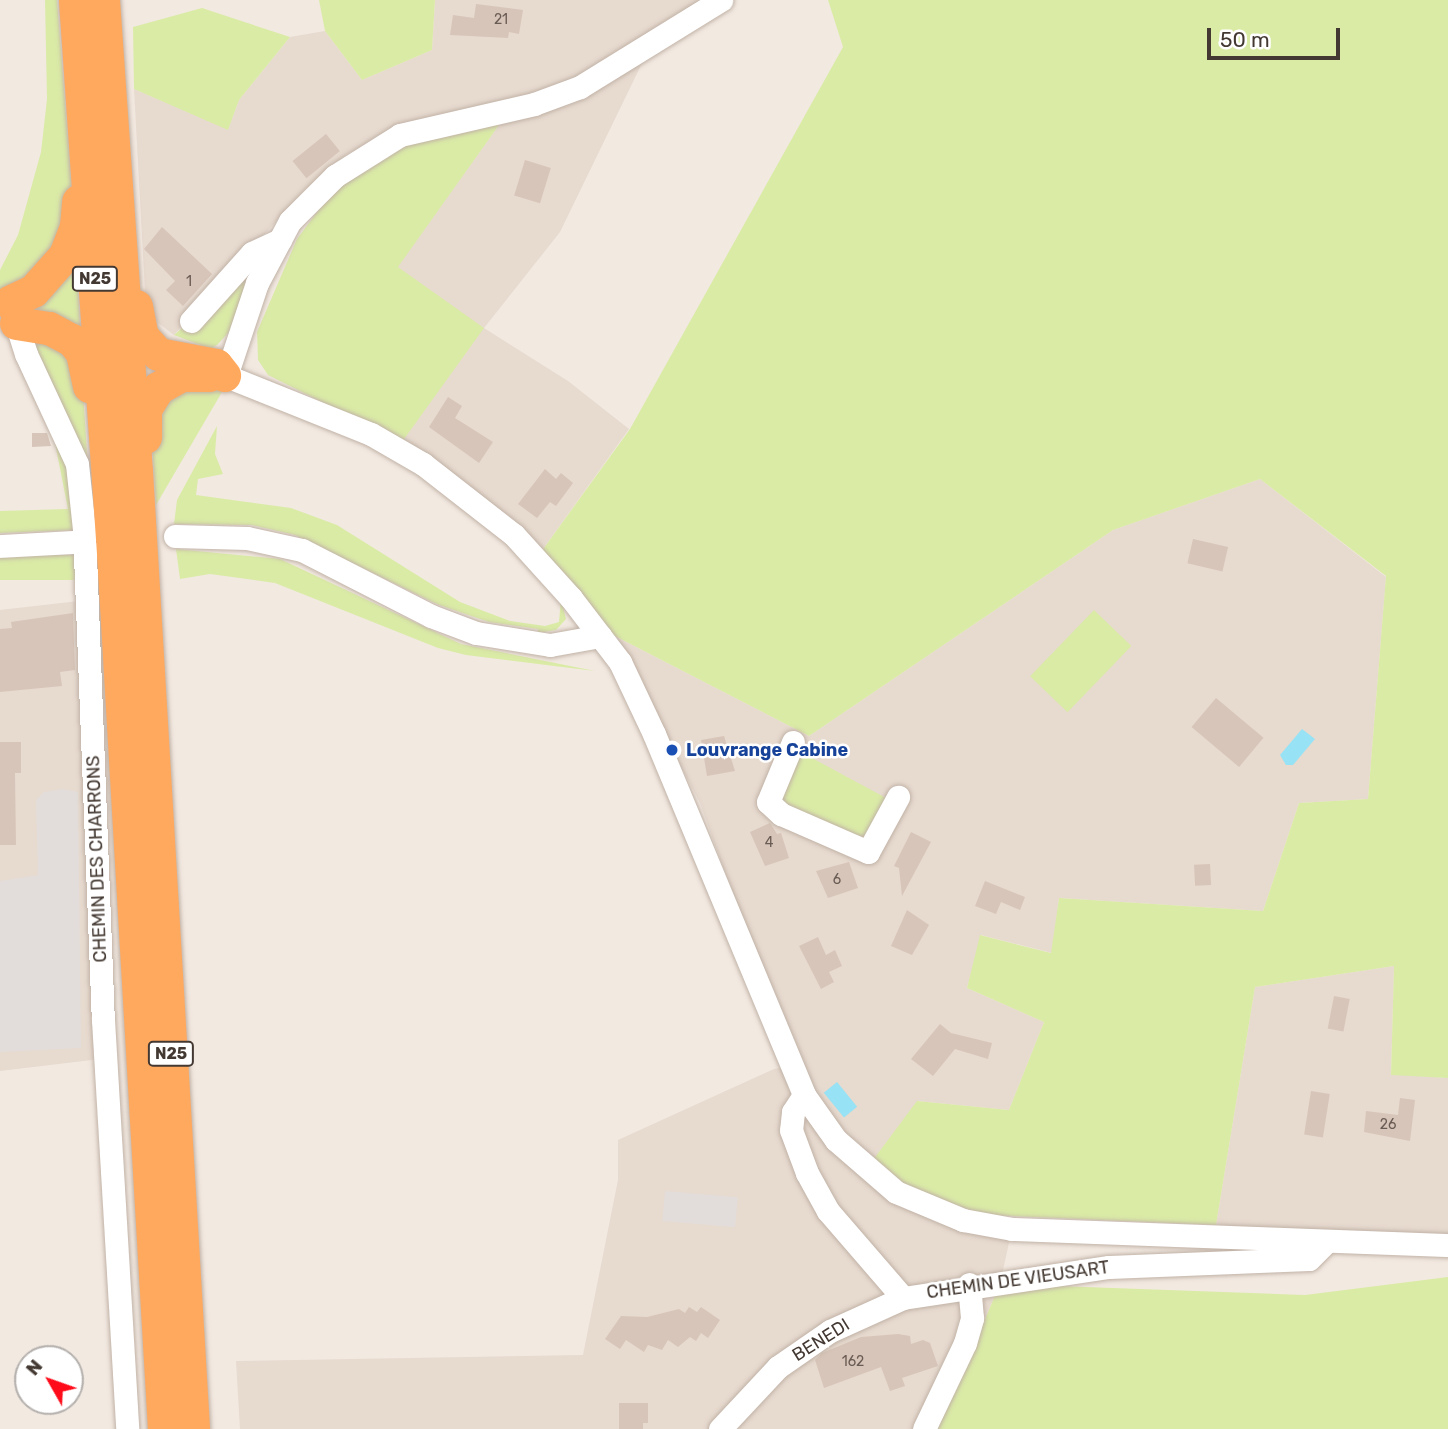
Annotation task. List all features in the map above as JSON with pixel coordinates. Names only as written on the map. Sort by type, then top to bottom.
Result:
[{"type":"highway","name":"N25","points":[[75,0],[86,138],[164,1429]]},
{"type":"highway","name":"N25","points":[[103,0],[136,471],[193,1429]]},
{"type":"highway","points":[[6,313],[33,291],[65,255],[79,206],[75,148],[86,138]]},
{"type":"highway","points":[[120,251],[133,261],[137,319],[150,346],[170,359],[216,365],[225,376]]},
{"type":"highway","points":[[6,313],[72,340],[87,369],[92,415],[103,421]]},
{"type":"highway","points":[[136,471],[147,464],[145,409],[158,388],[181,376],[225,376]]},
{"type":"street","points":[[225,376],[257,283],[290,221],[335,176],[400,135],[534,104],[579,87],[721,0]]},
{"type":"street","points":[[191,321],[252,253],[280,240]]},
{"type":"street","name":"CHEMIN DES CHARRONS","points":[[6,313],[77,464],[84,529],[103,1020],[127,1429]]},
{"type":"street","name":"CHEMIN DE VIEUSART","points":[[225,376],[371,434],[423,464],[514,535],[600,636],[620,662],[654,734],[804,1095],[836,1140],[865,1169],[896,1192],[963,1220],[1012,1229],[1448,1245]]},
{"type":"street","points":[[175,536],[247,538],[302,550],[431,616],[476,633],[550,645],[600,636]]},
{"type":"street","points":[[0,546],[75,542]]},
{"type":"street","points":[[793,742],[768,802],[781,814],[868,852],[898,797]]},
{"type":"street","name":"CHEMIN DE VIEUSART","points":[[804,1095],[793,1112],[792,1130],[807,1173],[828,1211],[903,1297],[969,1284],[1110,1267],[1309,1259],[1326,1242]]},
{"type":"street","points":[[925,1429],[965,1343],[972,1318],[969,1284]]},
{"type":"street","name":"BENEDI","points":[[720,1429],[752,1399],[778,1367],[830,1331],[903,1297]]},
{"type":"street","name":"BENEDI","points":[[747,1429],[752,1399]]},
{"type":"shaded area","points":[[435,0],[711,0],[554,90],[402,125],[347,154],[305,189],[174,335],[157,322],[145,292],[134,89],[228,129],[239,100],[290,37],[325,31],[362,80],[432,50]]},
{"type":"shaded area","points":[[647,53],[560,232],[484,328],[568,381],[629,429],[541,552],[402,442],[397,267],[504,118]]},
{"type":"shaded area","points":[[1260,479],[1386,577],[1368,799],[1299,803],[1263,911],[1059,898],[1052,953],[981,935],[967,988],[1044,1022],[1009,1110],[917,1101],[1010,1238],[1000,1284],[938,1429],[240,1429],[236,1361],[583,1355],[618,1180],[618,1140],[774,1069],[794,1065],[700,803],[613,635],[809,736],[1113,530]]},
{"type":"shaded area","points":[[79,601],[100,1059],[0,1071],[0,610]]},
{"type":"shaded area","points":[[63,789],[78,792],[81,1048],[0,1052],[0,881],[38,875],[36,800],[44,792]]},
{"type":"shaded area","points":[[1394,966],[1391,1074],[1448,1078],[1448,1239],[1216,1225],[1255,987]]},
{"type":"shaded area","points":[[665,1191],[738,1197],[735,1227],[662,1221]]},
{"type":"green space","points":[[45,0],[57,0],[73,205],[62,244],[0,300],[0,270],[18,235],[41,152],[47,99]]},
{"type":"green space","points":[[319,0],[435,0],[432,50],[362,80],[325,31]]},
{"type":"green space","points":[[828,0],[1448,0],[1448,1078],[1391,1075],[1394,966],[1255,987],[1216,1225],[968,1214],[900,1183],[873,1160],[917,1101],[1009,1110],[1044,1022],[967,988],[980,935],[1051,953],[1059,898],[1263,911],[1299,803],[1368,799],[1386,576],[1260,479],[1113,530],[809,736],[613,635],[541,552],[630,429],[843,47]]},
{"type":"green space","points":[[202,8],[290,37],[239,100],[228,130],[134,89],[133,27]]},
{"type":"green space","points":[[504,118],[398,267],[484,328],[402,442],[268,375],[258,360],[257,332],[297,239],[320,208],[341,187],[419,133]]},
{"type":"green space","points":[[76,251],[80,326],[23,314]]},
{"type":"green space","points":[[251,268],[231,330],[217,345],[211,349],[174,335]]},
{"type":"green space","points":[[50,336],[82,375],[90,499],[31,352],[33,340]]},
{"type":"green space","points":[[219,384],[222,392],[156,505],[151,426],[163,392]]},
{"type":"green space","points":[[217,426],[215,454],[223,474],[198,479],[196,495],[291,508],[337,525],[460,602],[510,621],[545,626],[559,622],[561,599],[566,619],[556,630],[538,633],[538,629],[489,622],[439,605],[295,535],[252,525],[174,524],[177,500]]},
{"type":"green space","points":[[55,443],[71,475],[74,530],[0,533],[0,511],[68,509]]},
{"type":"green space","points":[[176,549],[280,559],[461,644],[595,671],[466,655],[438,648],[275,583],[210,574],[180,579]]},
{"type":"green space","points":[[0,555],[76,555],[76,580],[0,580]]},
{"type":"green space","points":[[1094,610],[1131,646],[1067,712],[1030,676]]},
{"type":"green space","points":[[799,751],[888,799],[872,842],[783,808],[777,786]]},
{"type":"green space","points":[[1448,1277],[1448,1429],[938,1429],[1000,1284],[1305,1295]]},
{"type":"water","points":[[1302,729],[1315,739],[1293,765],[1286,765],[1280,755]]},
{"type":"water","points":[[837,1082],[857,1107],[844,1118],[824,1093]]},
{"type":"building","points":[[476,4],[523,10],[519,34],[509,32],[508,38],[450,35],[453,15],[474,18]]},
{"type":"building","points":[[326,134],[340,151],[306,178],[293,161]]},
{"type":"building","points":[[525,160],[551,168],[540,203],[514,195]]},
{"type":"building","points":[[162,227],[212,274],[183,306],[166,290],[175,281],[144,249]]},
{"type":"building","points":[[448,397],[462,406],[455,418],[493,442],[479,463],[429,427]]},
{"type":"building","points":[[32,433],[47,433],[51,446],[32,447]]},
{"type":"building","points":[[545,469],[556,479],[561,473],[573,483],[556,506],[550,502],[537,518],[518,504]]},
{"type":"building","points":[[1193,539],[1228,547],[1222,571],[1187,563]]},
{"type":"building","points":[[73,613],[75,670],[60,672],[62,686],[0,692],[0,629],[12,628],[11,622]]},
{"type":"building","points":[[1216,698],[1263,738],[1239,767],[1192,727]]},
{"type":"building","points":[[724,736],[735,771],[707,776],[701,740]]},
{"type":"building","points":[[0,742],[21,742],[21,773],[15,773],[16,845],[0,845]]},
{"type":"building","points":[[770,823],[777,834],[781,833],[789,858],[765,866],[750,832]]},
{"type":"building","points":[[911,832],[931,842],[902,896],[899,868],[894,866]]},
{"type":"building","points":[[849,862],[858,888],[828,898],[816,871]]},
{"type":"building","points":[[1210,864],[1211,885],[1195,886],[1194,865]]},
{"type":"building","points":[[985,881],[1025,897],[1020,910],[1001,902],[996,914],[975,906]]},
{"type":"building","points":[[907,910],[929,925],[912,955],[891,946]]},
{"type":"building","points":[[818,937],[826,955],[835,950],[842,966],[829,972],[834,982],[821,989],[799,946]]},
{"type":"building","points":[[1334,996],[1350,999],[1343,1031],[1328,1028]]},
{"type":"building","points":[[940,1024],[951,1033],[992,1043],[988,1059],[955,1049],[933,1076],[911,1059]]},
{"type":"building","points":[[1311,1091],[1330,1094],[1323,1137],[1304,1134]]},
{"type":"building","points":[[1400,1098],[1415,1100],[1410,1141],[1364,1132],[1366,1111],[1398,1115]]},
{"type":"building","points":[[689,1307],[697,1312],[701,1307],[720,1320],[708,1338],[701,1333],[696,1341],[690,1337],[678,1347],[668,1340],[662,1350],[648,1345],[644,1352],[626,1340],[620,1349],[605,1339],[621,1316],[647,1317],[679,1309],[685,1313]]},
{"type":"building","points":[[898,1334],[910,1336],[911,1344],[923,1340],[930,1343],[938,1366],[902,1378],[905,1386],[890,1391],[881,1367],[824,1388],[815,1360],[822,1353],[861,1337]]},
{"type":"building","points":[[619,1403],[648,1403],[648,1423],[643,1423],[643,1429],[619,1429]]},
{"type":"place","name":"Louvrange Cabine","points":[[672,750]]}]
